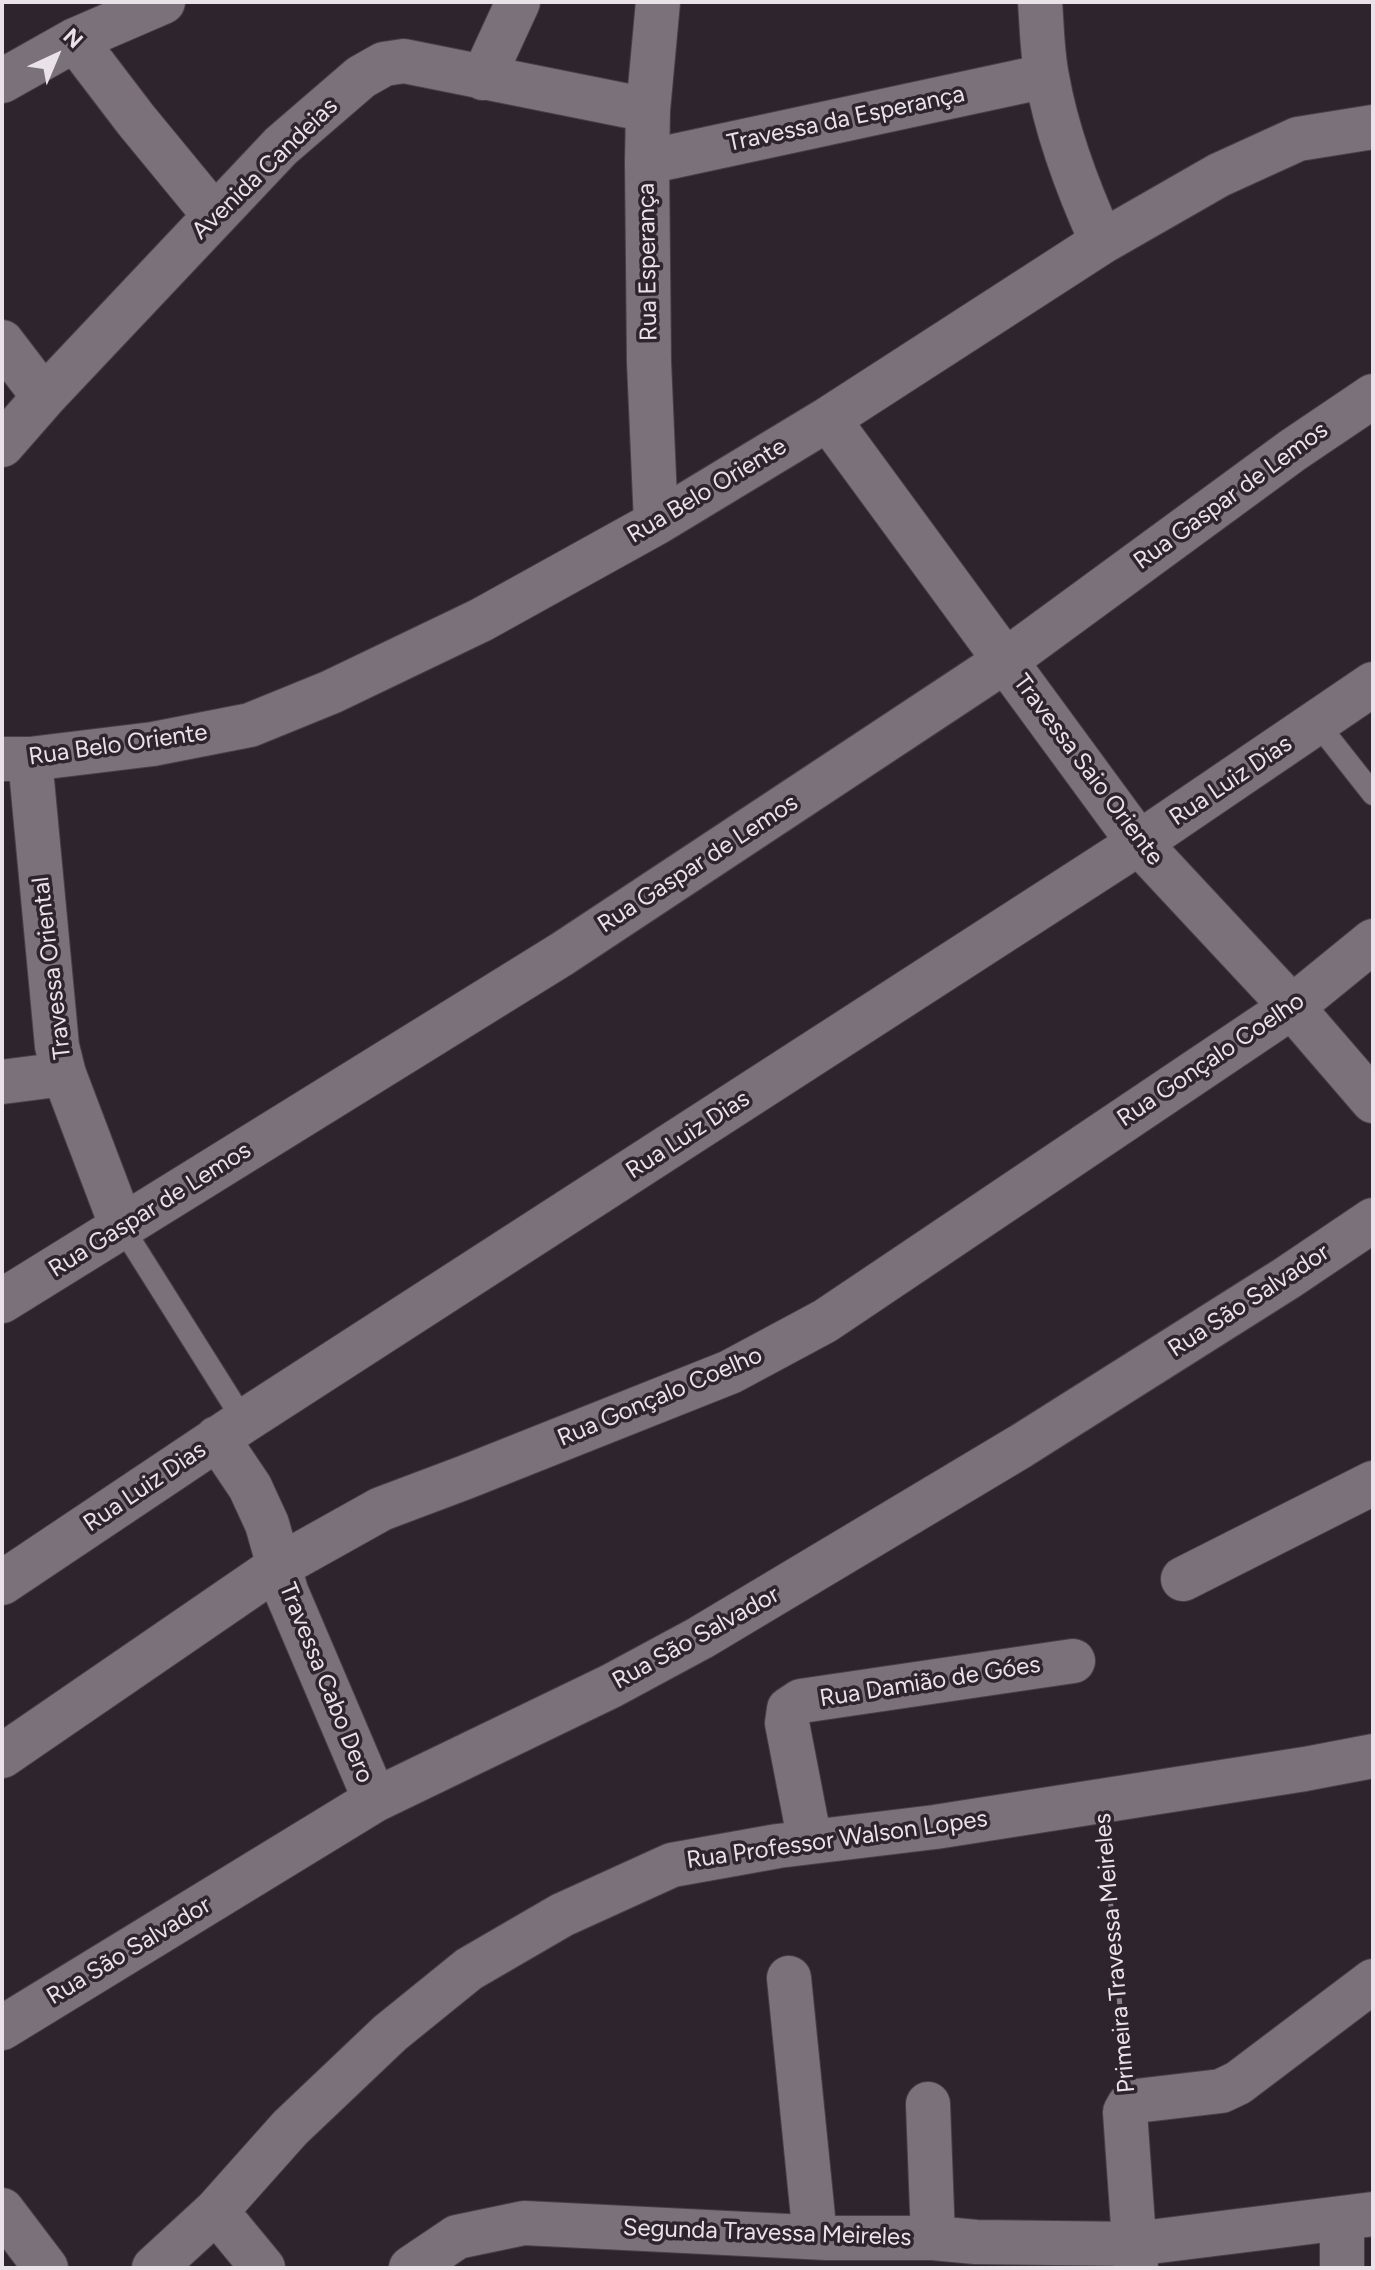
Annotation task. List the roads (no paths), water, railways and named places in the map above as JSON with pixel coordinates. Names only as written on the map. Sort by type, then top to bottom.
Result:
[{"type":"street","points":[[2,81],[75,40],[163,2]]},
{"type":"street","points":[[483,78],[518,2]]},
{"type":"street","name":"Rua Esperança","points":[[656,523],[649,362],[647,162],[648,110],[658,2]]},
{"type":"street","points":[[1040,2],[1046,76],[1065,151],[1079,192],[1102,242]]},
{"type":"street","points":[[75,40],[215,216]]},
{"type":"street","name":"Avenida Candeias","points":[[2,445],[281,146],[361,77],[384,64],[404,61],[648,110]]},
{"type":"street","name":"Travessa da Esperança","points":[[647,162],[1046,76]]},
{"type":"street","name":"Rua Belo Oriente","points":[[16,759],[153,744],[250,725],[331,692],[481,620],[656,523],[828,419],[1102,242],[1219,175],[1298,139],[1373,127]]},
{"type":"street","points":[[2,342],[44,397]]},
{"type":"street","name":"Rua Gaspar de Lemos","points":[[2,1301],[562,954],[1005,661],[1293,450],[1373,396]]},
{"type":"street","name":"Travessa Saio Oriente","points":[[828,419],[1139,843],[1292,1007],[1373,1101]]},
{"type":"street","name":"Rua Luiz Dias","points":[[2,1583],[230,1430],[1139,843],[1373,684]]},
{"type":"street","name":"Travessa Oriental","points":[[16,759],[57,1046],[64,1074],[122,1227]]},
{"type":"street","name":"Rua Gonçalo Coelho","points":[[2,1756],[279,1566],[381,1509],[730,1372],[825,1321],[1292,1007],[1373,941]]},
{"type":"street","points":[[2,1082],[64,1074]]},
{"type":"street","name":"Rua São Salvador","points":[[2,2028],[375,1800],[611,1686],[714,1630],[1021,1446],[1373,1220]]},
{"type":"street","name":"Travessa Oriental","points":[[230,1430],[267,1524],[279,1566]]},
{"type":"street","points":[[1183,1579],[1373,1483]]},
{"type":"street","name":"Travessa Cabo Dero","points":[[279,1566],[286,1591],[375,1800]]},
{"type":"street","name":"Rua Damião de Góes","points":[[810,1842],[787,1723],[789,1709],[801,1701],[1073,1661]]},
{"type":"street","name":"Rua Professor Walson Lopes","points":[[154,2268],[216,2211],[290,2128],[390,2033],[469,1969],[562,1915],[672,1865],[810,1842],[935,1827],[1373,1756]]},
{"type":"street","points":[[789,1978],[815,2237]]},
{"type":"street","name":"Primeira Travessa Meireles","points":[[1135,2256],[1127,2109],[1136,2101],[1221,2091],[1238,2083],[1373,1981]]},
{"type":"street","points":[[928,2104],[933,2238]]},
{"type":"street","points":[[2,2210],[46,2268]]},
{"type":"street","points":[[216,2211],[263,2268]]},
{"type":"street","points":[[1342,2268],[1358,2216]]},
{"type":"street","name":"Segunda Travessa Meireles","points":[[411,2268],[457,2237],[524,2223],[815,2237],[933,2238],[1135,2256],[1358,2216]]},
{"type":"lane","points":[[1317,723],[1373,794]]},
{"type":"lane","name":"Travessa Oriental","points":[[122,1227],[230,1430]]}]
